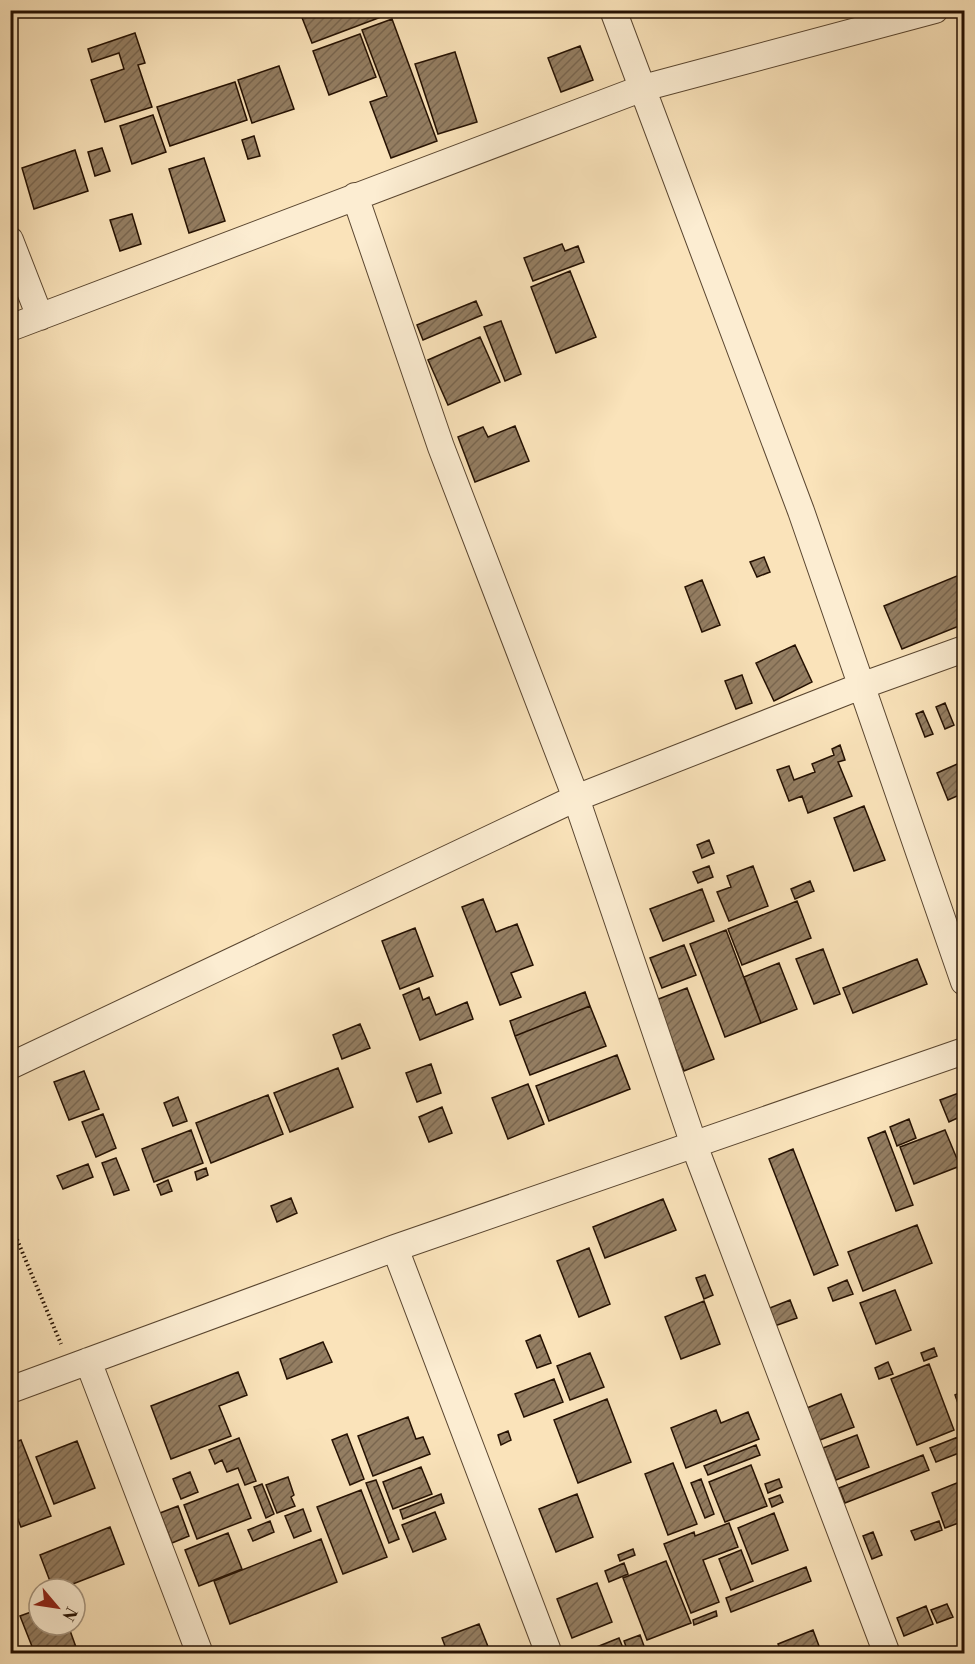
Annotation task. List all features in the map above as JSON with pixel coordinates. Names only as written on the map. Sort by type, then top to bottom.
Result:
[{"type":"street","points":[[613,10],[801,511],[964,982]]},
{"type":"street","points":[[10,328],[643,88],[935,10]]},
{"type":"street","points":[[355,196],[441,447],[576,798],[694,1145],[887,1653]]},
{"type":"street","points":[[10,240],[40,317]]},
{"type":"street","points":[[10,1066],[576,798],[861,686],[964,649]]},
{"type":"street","points":[[10,1390],[395,1248],[964,1051]]},
{"type":"street","points":[[395,1248],[549,1653]]},
{"type":"street","points":[[80,1364],[200,1653]]},
{"type":"path","points":[[10,1223],[80,1364]]},
{"type":"building","points":[[299,10],[379,10],[381,17],[312,43]]},
{"type":"building","points":[[392,19],[437,141],[391,158],[370,102],[387,96],[362,30]]},
{"type":"building","points":[[135,33],[145,63],[138,65],[152,107],[105,122],[91,80],[124,69],[119,53],[92,62],[88,49]]},
{"type":"building","points":[[360,34],[376,77],[329,95],[313,51]]},
{"type":"building","points":[[580,46],[593,80],[561,92],[548,58]]},
{"type":"building","points":[[455,52],[477,122],[438,134],[415,64]]},
{"type":"building","points":[[279,66],[294,109],[252,123],[238,80]]},
{"type":"building","points":[[235,82],[247,120],[170,146],[157,107]]},
{"type":"building","points":[[153,115],[166,152],[132,164],[120,126]]},
{"type":"building","points":[[254,136],[260,156],[248,159],[242,140]]},
{"type":"building","points":[[102,148],[110,171],[95,176],[88,152]]},
{"type":"building","points":[[75,150],[88,191],[34,209],[22,168]]},
{"type":"building","points":[[204,158],[225,221],[189,233],[169,169]]},
{"type":"building","points":[[132,214],[141,244],[120,251],[110,220]]},
{"type":"building","points":[[562,244],[565,251],[578,246],[584,262],[533,281],[524,258]]},
{"type":"building","points":[[570,271],[596,337],[556,353],[531,287]]},
{"type":"building","points":[[476,301],[482,315],[423,340],[417,325]]},
{"type":"building","points":[[501,321],[521,374],[505,381],[484,327]]},
{"type":"building","points":[[480,337],[500,382],[448,405],[428,360]]},
{"type":"building","points":[[515,426],[529,461],[475,482],[458,437],[483,427],[488,437]]},
{"type":"building","points":[[764,557],[770,572],[757,577],[750,562]]},
{"type":"building","points":[[964,573],[964,624],[902,649],[884,606]]},
{"type":"building","points":[[702,580],[720,625],[702,632],[685,587]]},
{"type":"building","points":[[795,645],[812,682],[774,701],[756,663]]},
{"type":"building","points":[[742,675],[752,703],[736,709],[725,681]]},
{"type":"building","points":[[945,703],[954,725],[945,729],[936,707]]},
{"type":"building","points":[[923,711],[933,734],[925,737],[916,714]]},
{"type":"building","points":[[840,745],[845,760],[838,762],[852,796],[808,813],[802,796],[789,801],[777,770],[789,766],[794,780],[815,772],[812,764],[834,755],[832,749]]},
{"type":"building","points":[[964,761],[964,793],[948,800],[937,773]]},
{"type":"building","points":[[864,806],[885,860],[854,871],[834,818]]},
{"type":"building","points":[[709,840],[714,853],[702,858],[697,845]]},
{"type":"building","points":[[709,866],[713,877],[698,883],[693,872]]},
{"type":"building","points":[[753,866],[768,906],[729,921],[717,892],[731,887],[727,876]]},
{"type":"building","points":[[810,881],[814,891],[795,899],[791,889]]},
{"type":"building","points":[[702,889],[714,921],[663,941],[650,909]]},
{"type":"building","points":[[483,899],[496,932],[517,924],[533,965],[511,973],[521,997],[500,1005],[462,907]]},
{"type":"building","points":[[797,901],[811,938],[742,965],[728,929]]},
{"type":"building","points":[[415,928],[433,976],[400,989],[382,941]]},
{"type":"building","points":[[726,930],[761,1023],[725,1037],[690,944]]},
{"type":"building","points":[[684,945],[696,975],[662,988],[650,958]]},
{"type":"building","points":[[823,949],[840,994],[814,1004],[796,959]]},
{"type":"building","points":[[917,959],[927,984],[853,1013],[843,988]]},
{"type":"building","points":[[779,963],[797,1009],[761,1023],[744,977]]},
{"type":"building","points":[[419,988],[423,1000],[429,997],[436,1015],[467,1002],[473,1019],[420,1040],[403,995]]},
{"type":"building","points":[[687,988],[714,1059],[684,1071],[656,1000]]},
{"type":"building","points":[[585,992],[590,1006],[515,1036],[510,1021]]},
{"type":"building","points":[[590,1006],[606,1046],[530,1075],[515,1036]]},
{"type":"building","points":[[360,1024],[370,1048],[342,1059],[333,1035]]},
{"type":"building","points":[[617,1055],[630,1089],[549,1121],[536,1086]]},
{"type":"building","points":[[431,1064],[441,1093],[417,1102],[406,1073]]},
{"type":"building","points":[[338,1068],[353,1107],[290,1132],[274,1093]]},
{"type":"building","points":[[84,1071],[99,1109],[69,1120],[54,1082]]},
{"type":"building","points":[[528,1084],[544,1124],[508,1139],[492,1098]]},
{"type":"building","points":[[964,1091],[964,1115],[949,1122],[940,1100]]},
{"type":"building","points":[[268,1095],[283,1134],[211,1163],[196,1123]]},
{"type":"building","points":[[178,1097],[187,1121],[173,1126],[164,1103]]},
{"type":"building","points":[[442,1107],[452,1133],[429,1142],[419,1117]]},
{"type":"building","points":[[103,1114],[116,1148],[96,1157],[82,1122]]},
{"type":"building","points":[[909,1119],[916,1138],[897,1146],[890,1127]]},
{"type":"building","points":[[191,1130],[203,1163],[154,1182],[142,1149]]},
{"type":"building","points":[[945,1130],[960,1166],[914,1184],[900,1147]]},
{"type":"building","points":[[885,1131],[913,1205],[896,1211],[868,1138]]},
{"type":"building","points":[[793,1149],[838,1265],[814,1275],[769,1159]]},
{"type":"building","points":[[116,1158],[129,1190],[114,1195],[102,1163]]},
{"type":"building","points":[[88,1164],[93,1177],[63,1189],[57,1176]]},
{"type":"building","points":[[206,1168],[208,1175],[197,1180],[195,1172]]},
{"type":"building","points":[[168,1180],[172,1191],[161,1195],[157,1185]]},
{"type":"building","points":[[291,1198],[297,1213],[277,1222],[271,1206]]},
{"type":"building","points":[[663,1199],[676,1230],[605,1258],[593,1227]]},
{"type":"building","points":[[917,1225],[932,1263],[863,1291],[848,1252]]},
{"type":"building","points":[[589,1248],[610,1304],[579,1317],[557,1261]]},
{"type":"building","points":[[705,1275],[713,1295],[704,1299],[696,1278]]},
{"type":"building","points":[[847,1280],[853,1294],[833,1301],[828,1288]]},
{"type":"building","points":[[895,1290],[911,1330],[876,1344],[860,1303]]},
{"type":"building","points":[[790,1300],[797,1318],[769,1328],[762,1311]]},
{"type":"building","points":[[704,1301],[720,1344],[681,1359],[665,1317]]},
{"type":"building","points":[[540,1335],[551,1363],[537,1368],[526,1341]]},
{"type":"building","points":[[323,1342],[332,1362],[287,1379],[280,1359]]},
{"type":"building","points":[[934,1348],[937,1356],[924,1361],[921,1353]]},
{"type":"building","points":[[590,1353],[604,1387],[570,1400],[557,1366]]},
{"type":"building","points":[[888,1362],[893,1374],[879,1379],[875,1368]]},
{"type":"building","points":[[929,1364],[954,1430],[917,1445],[891,1379]]},
{"type":"building","points":[[238,1372],[247,1395],[219,1406],[231,1436],[171,1459],[151,1406]]},
{"type":"building","points":[[554,1379],[563,1402],[524,1417],[515,1394]]},
{"type":"building","points":[[964,1391],[964,1420],[955,1395]]},
{"type":"building","points":[[841,1394],[854,1427],[820,1440],[807,1408]]},
{"type":"building","points":[[607,1399],[631,1462],[578,1483],[554,1420]]},
{"type":"building","points":[[716,1410],[721,1423],[748,1412],[759,1439],[686,1468],[671,1428]]},
{"type":"building","points":[[408,1417],[416,1439],[423,1437],[430,1454],[373,1476],[358,1436]]},
{"type":"building","points":[[508,1431],[511,1440],[501,1445],[498,1435]]},
{"type":"building","points":[[347,1434],[364,1479],[350,1485],[332,1440]]},
{"type":"building","points":[[857,1435],[869,1467],[836,1480],[823,1448]]},
{"type":"building","points":[[958,1437],[964,1451],[936,1462],[930,1448]]},
{"type":"building","points":[[239,1438],[256,1481],[245,1485],[238,1468],[227,1472],[222,1460],[215,1464],[209,1450]]},
{"type":"building","points":[[21,1440],[51,1516],[21,1527],[10,1500],[10,1444]]},
{"type":"building","points":[[77,1441],[95,1488],[54,1504],[36,1457]]},
{"type":"building","points":[[756,1445],[760,1455],[708,1475],[704,1466]]},
{"type":"building","points":[[923,1455],[929,1470],[845,1503],[839,1488]]},
{"type":"building","points":[[673,1463],[697,1524],[668,1535],[645,1474]]},
{"type":"building","points":[[751,1465],[767,1506],[725,1522],[709,1482]]},
{"type":"building","points":[[421,1467],[432,1494],[393,1509],[383,1482]]},
{"type":"building","points":[[190,1472],[198,1492],[181,1499],[173,1479]]},
{"type":"building","points":[[288,1477],[295,1506],[277,1513],[266,1485]]},
{"type":"building","points":[[701,1479],[714,1514],[705,1518],[691,1483]]},
{"type":"building","points":[[779,1479],[782,1487],[768,1493],[765,1484]]},
{"type":"building","points":[[376,1480],[399,1539],[389,1543],[366,1483]]},
{"type":"building","points":[[964,1480],[964,1521],[945,1528],[932,1493]]},
{"type":"building","points":[[238,1484],[251,1518],[197,1539],[184,1505]]},
{"type":"building","points":[[262,1484],[274,1514],[266,1518],[254,1487]]},
{"type":"building","points":[[361,1490],[387,1557],[343,1574],[317,1507]]},
{"type":"building","points":[[441,1494],[444,1503],[403,1519],[400,1510]]},
{"type":"building","points":[[577,1494],[593,1537],[556,1552],[539,1509]]},
{"type":"building","points":[[780,1495],[783,1502],[772,1507],[769,1499]]},
{"type":"building","points":[[178,1506],[189,1536],[172,1543],[160,1513]]},
{"type":"building","points":[[303,1509],[311,1531],[294,1538],[285,1516]]},
{"type":"building","points":[[435,1512],[446,1539],[413,1552],[402,1525]]},
{"type":"building","points":[[774,1513],[788,1550],[752,1564],[738,1528]]},
{"type":"building","points":[[270,1521],[274,1532],[253,1541],[248,1530]]},
{"type":"building","points":[[939,1521],[942,1530],[915,1540],[911,1531]]},
{"type":"building","points":[[729,1523],[738,1547],[703,1560],[719,1602],[691,1613],[664,1544],[694,1532],[695,1536]]},
{"type":"building","points":[[110,1527],[124,1564],[87,1578],[48,1577],[40,1555]]},
{"type":"building","points":[[873,1532],[882,1555],[872,1559],[863,1536]]},
{"type":"building","points":[[228,1533],[242,1569],[199,1586],[185,1550]]},
{"type":"building","points":[[321,1539],[337,1582],[230,1624],[214,1581]]},
{"type":"building","points":[[633,1549],[635,1555],[620,1561],[618,1555]]},
{"type":"building","points":[[741,1550],[753,1581],[731,1590],[719,1559]]},
{"type":"building","points":[[666,1561],[691,1623],[647,1640],[623,1578]]},
{"type":"building","points":[[624,1563],[628,1574],[609,1582],[605,1571]]},
{"type":"building","points":[[806,1567],[811,1581],[731,1612],[726,1598]]},
{"type":"building","points":[[597,1583],[612,1622],[572,1638],[557,1599]]},
{"type":"building","points":[[947,1604],[953,1617],[937,1623],[931,1610]]},
{"type":"building","points":[[926,1606],[933,1624],[904,1636],[897,1618]]},
{"type":"building","points":[[716,1611],[717,1616],[694,1625],[693,1620]]},
{"type":"building","points":[[27,1613],[27,1634],[20,1616]]},
{"type":"building","points":[[479,1624],[491,1654],[448,1654],[442,1638]]},
{"type":"building","points":[[813,1630],[822,1654],[782,1654],[778,1644]]},
{"type":"building","points":[[640,1635],[644,1646],[628,1652],[624,1641]]},
{"type":"building","points":[[28,1637],[72,1637],[77,1650],[69,1654],[35,1654]]},
{"type":"building","points":[[619,1638],[625,1653],[579,1654]]}]
